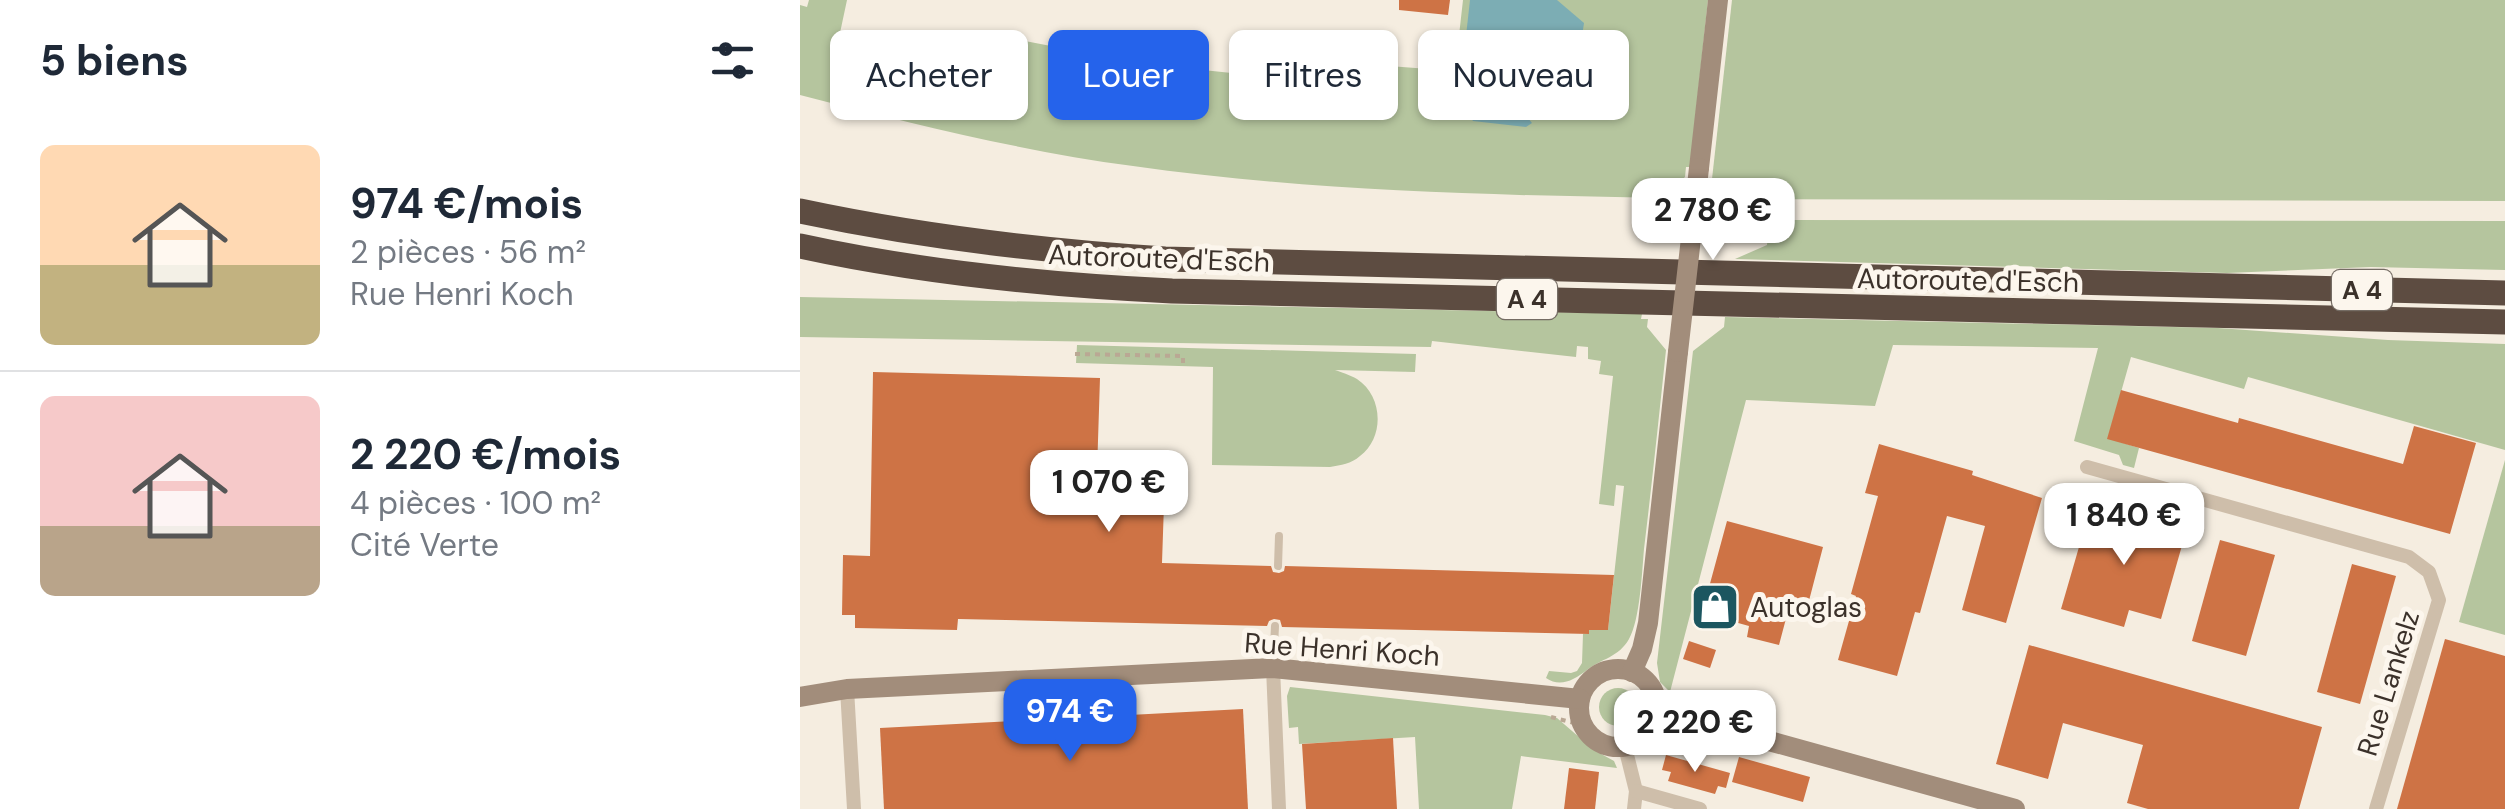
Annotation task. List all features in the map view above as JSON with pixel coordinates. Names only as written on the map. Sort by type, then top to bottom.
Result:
[{"type":"highway","name":"A 4","points":[[800,200],[861,224]]},
{"type":"highway","points":[[800,211],[861,224]]},
{"type":"highway","name":"Autoroute d'Esch","points":[[861,224],[998,245],[1165,259],[2505,293]]},
{"type":"highway","name":"Autoroute d'Esch","points":[[800,250],[1039,284],[1172,290],[2505,322]]},
{"type":"main road","points":[[1632,672],[1648,624],[1718,0]]},
{"type":"main road","name":"Rue Henri Koch","points":[[800,697],[847,689],[1273,668],[1580,699]]},
{"type":"main road","points":[[1606,671],[1632,672],[1651,688],[1657,712],[1654,724],[1637,742],[1612,747],[1600,743],[1582,724],[1580,699],[1585,687],[1606,671]]},
{"type":"main road","points":[[1657,712],[2015,809]]},
{"type":"street","name":"Rue Lankelz","points":[[2087,467],[2408,557],[2430,572],[2440,600],[2376,809]]},
{"type":"street","points":[[1273,668],[1278,809]]},
{"type":"street","points":[[847,689],[854,809]]},
{"type":"street","points":[[1625,746],[1636,791],[1634,809]]},
{"type":"street","points":[[1636,791],[1700,809]]},
{"type":"lane","points":[[1278,566],[1279,536]]},
{"type":"lane","points":[[1273,668],[1275,626]]},
{"type":"path","points":[[1075,354],[1183,356],[1183,367]]},
{"type":"path","points":[[1545,715],[1582,724]]},
{"type":"green space","points":[[809,0],[847,0],[841,30],[830,30],[830,102],[800,95],[800,5],[807,7]]},
{"type":"green space","points":[[1463,0],[1708,0],[1690,167],[1686,167],[1685,177],[1661,198],[1463,193],[1265,181],[1091,160],[900,120],[1028,120],[1028,42],[1048,45],[1048,120],[1209,120],[1209,71],[1229,73],[1229,120],[1398,120],[1398,67],[1418,68],[1418,120],[1629,120],[1629,30],[1460,30]]},
{"type":"green space","points":[[1732,0],[2505,0],[2505,201],[1725,199],[1712,179]]},
{"type":"green space","points":[[1769,220],[2505,221],[2505,270],[2371,267],[2227,273],[1735,259],[1767,245]]},
{"type":"green space","points":[[800,297],[1642,314],[1641,319],[1648,319],[1647,327],[1666,350],[1633,631],[1620,650],[1577,677],[1562,682],[1546,678],[1549,671],[1577,671],[1582,663],[1583,634],[1589,634],[1589,630],[1608,630],[1624,486],[1616,485],[1614,506],[1599,504],[1613,376],[1599,374],[1601,361],[1588,359],[1588,347],[1577,346],[1576,357],[1432,341],[1431,347],[800,337]]},
{"type":"green space","points":[[1725,317],[2218,328],[2505,344],[2505,450],[2248,377],[2244,389],[2131,357],[2108,438],[2139,448],[2134,468],[2123,465],[2119,455],[2074,441],[2098,348],[1893,345],[1875,406],[1746,400],[1670,692],[1660,682],[1657,663],[1693,351],[1724,327]]},
{"type":"green space","points":[[1077,345],[1416,354],[1415,372],[1335,370],[1366,386],[1376,406],[1374,438],[1353,461],[1330,467],[1212,465],[1213,367],[1076,363]]},
{"type":"green space","points":[[2505,460],[2505,635],[2459,622]]},
{"type":"green space","points":[[1290,687],[1545,715],[1557,718],[1594,750],[1614,761],[1617,768],[1521,756],[1512,809],[1419,809],[1415,737],[1299,744],[1298,727],[1289,728]]},
{"type":"green space","points":[[1618,688],[1631,694],[1637,707],[1631,720],[1618,726],[1605,720],[1599,707],[1605,694]]},
{"type":"water","points":[[1470,0],[1557,0],[1584,23],[1583,30],[1467,30]]},
{"type":"water","points":[[1530,120],[1532,123],[1526,127],[1473,121]]},
{"type":"building","points":[[1399,0],[1450,0],[1448,15],[1399,10]]},
{"type":"building","points":[[873,372],[1100,378],[1096,503],[1164,504],[1162,563],[1271,566],[1273,572],[1279,573],[1285,566],[1614,575],[1608,630],[1589,630],[1589,634],[1282,627],[1280,620],[1274,619],[1267,626],[958,619],[957,630],[855,628],[855,615],[842,615],[843,555],[870,556]]},
{"type":"building","points":[[2121,390],[2403,464],[2414,426],[2476,443],[2450,534],[2107,439]]},
{"type":"building","points":[[1879,444],[1973,471],[1972,475],[2042,498],[2006,623],[1962,610],[1985,526],[1947,516],[1920,613],[1915,612],[1897,676],[1838,660],[1856,596],[1851,594],[1878,496],[1865,493]]},
{"type":"building","points":[[2117,508],[2187,528],[2161,619],[2129,610],[2124,627],[2061,609],[2088,516],[2112,523]]},
{"type":"building","points":[[1727,521],[1823,547],[1805,616],[1788,611],[1779,645],[1747,637],[1749,626],[1702,613]]},
{"type":"building","points":[[2220,540],[2275,555],[2246,656],[2192,641]]},
{"type":"building","points":[[2352,564],[2396,576],[2360,704],[2317,692]]},
{"type":"building","points":[[2445,639],[2505,656],[2505,809],[2397,809]]},
{"type":"building","points":[[1689,641],[1716,650],[1710,668],[1683,659]]},
{"type":"building","points":[[2029,645],[2322,727],[2299,809],[2148,809],[2127,803],[2143,745],[2063,723],[2048,779],[1996,764]]},
{"type":"building","points":[[1243,709],[1248,809],[884,809],[880,728]]},
{"type":"building","points":[[1393,738],[1397,809],[1306,809],[1302,744]]},
{"type":"building","points":[[1666,755],[1730,773],[1726,788],[1718,786],[1715,794],[1668,781],[1671,772],[1662,770]]},
{"type":"building","points":[[1739,757],[1810,777],[1803,802],[1732,782]]},
{"type":"building","points":[[1569,768],[1599,772],[1595,809],[1564,809]]},
{"type":"place","name":"Autoglas","points":[[1715,607]]}]
